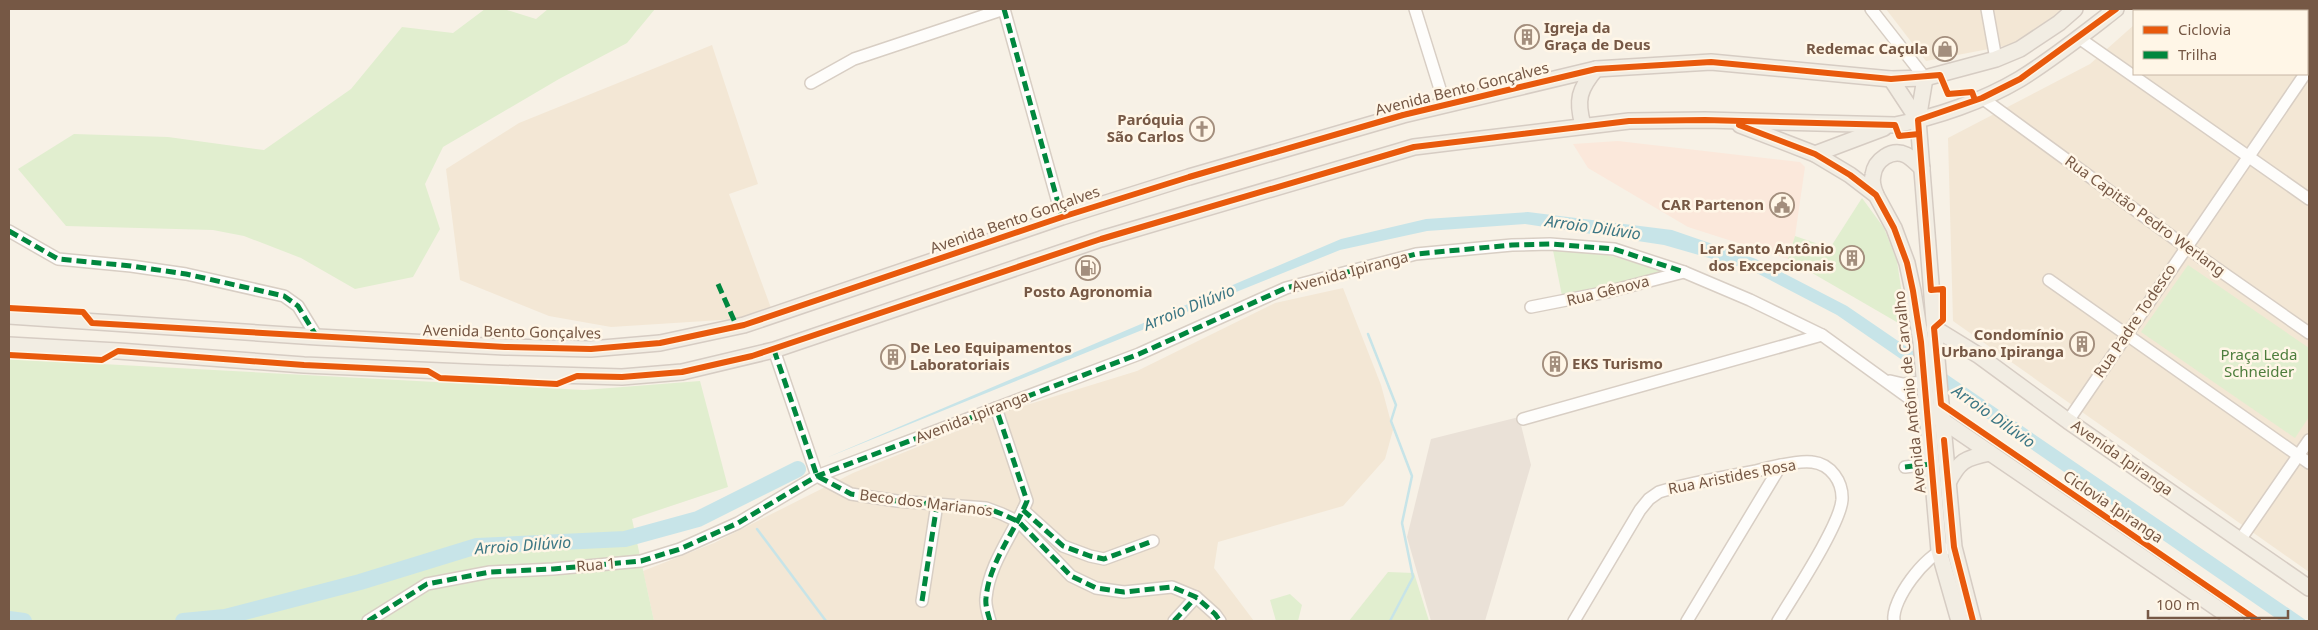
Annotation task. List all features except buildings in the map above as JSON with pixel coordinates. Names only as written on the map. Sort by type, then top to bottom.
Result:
[{"type":"main road","name":"Avenida Bento Gonçalves","points":[[9,316],[317,337],[505,347],[590,349],[660,342],[744,326],[1062,216],[1190,177],[1445,105],[1596,69],[1711,62],[1891,79],[1925,78],[1996,59],[2020,49],[2059,23],[2076,9]]},
{"type":"main road","points":[[1815,154],[1895,125],[1918,120],[1982,98],[2020,79],[2079,38],[2116,9]]},
{"type":"main road","points":[[1583,126],[1580,114],[1580,96],[1584,84],[1596,69]]},
{"type":"main road","points":[[1918,120],[1925,78]]},
{"type":"main road","points":[[1891,79],[1918,120]]},
{"type":"main road","name":"Avenida Antônio de Carvalho","points":[[1918,120],[1940,400],[1954,547],[1973,621]]},
{"type":"main road","points":[[9,345],[304,365],[622,377],[682,372],[774,350],[1101,239],[1414,147],[1629,121],[1895,125]]},
{"type":"main road","name":"Avenida Antônio de Carvalho","points":[[1727,121],[1815,154],[1850,174],[1876,195],[1894,228],[1907,263],[1921,342],[1939,551],[1959,621]]},
{"type":"main road","points":[[1876,195],[1872,185],[1872,174],[1878,162],[1884,157],[1891,154],[1906,155],[1922,168]]},
{"type":"main road","name":"Avenida Ipiranga","points":[[1934,328],[1978,355],[2068,421],[2309,588]]},
{"type":"main road","name":"Avenida Ipiranga","points":[[1927,411],[2236,621]]},
{"type":"main road","points":[[1948,485],[1956,467],[1969,457],[1990,453]]},
{"type":"street","points":[[811,83],[854,59],[1004,9],[1062,216]]},
{"type":"street","points":[[1415,9],[1445,105]]},
{"type":"street","points":[[1871,9],[1925,78]]},
{"type":"street","points":[[1987,9],[1996,59]]},
{"type":"street","points":[[2079,38],[2309,199]]},
{"type":"street","name":"Rua Padre Todesco","points":[[2068,421],[2305,75]]},
{"type":"street","name":"Rua Capitão Pedro Werlang","points":[[1982,98],[2186,247],[2309,333]]},
{"type":"street","points":[[9,231],[58,259],[131,266],[186,274],[284,296],[298,306],[317,337]]},
{"type":"street","name":"Avenida Ipiranga","points":[[817,476],[1139,354],[1286,288],[1416,254],[1512,245],[1550,244],[1614,249],[1684,272],[1750,300],[1822,335],[1927,411]]},
{"type":"street","name":"Rua Gênova","points":[[1531,307],[1607,292],[1684,272]]},
{"type":"street","points":[[2049,280],[2309,463]]},
{"type":"street","points":[[1522,418],[1822,335]]},
{"type":"street","points":[[774,350],[817,476]]},
{"type":"street","name":"Avenida Ipiranga","points":[[1886,380],[1903,384],[1923,380]]},
{"type":"street","points":[[990,621],[985,600],[990,575],[1027,501],[996,408]]},
{"type":"street","points":[[2240,540],[2309,440]]},
{"type":"street","name":"Rua Aristides Rosa","points":[[1574,621],[1640,510],[1649,499],[1659,492],[1781,465],[1812,462],[1829,469],[1836,477],[1841,489],[1842,501],[1836,520],[1778,621]]},
{"type":"street","points":[[1905,467],[1931,464]]},
{"type":"street","points":[[1688,621],[1781,465]]},
{"type":"street","name":"Beco dos Marianos","points":[[817,476],[851,494],[898,501],[986,508],[1018,522],[1071,576],[1096,588],[1124,592],[1172,587],[1196,597],[1220,621]]},
{"type":"street","name":"Rua 1","points":[[368,621],[427,584],[490,572],[553,569],[641,561],[680,549],[738,523],[817,476]]},
{"type":"street","points":[[922,601],[937,504]]},
{"type":"street","points":[[1023,510],[1063,546],[1090,556],[1104,559],[1153,541]]},
{"type":"street","points":[[1894,621],[1900,595],[1914,577],[1939,551],[1954,547]]},
{"type":"street","points":[[1174,621],[1196,597]]},
{"type":"shaded area","points":[[1886,9],[2065,9],[2049,23],[2015,44],[1926,61]]},
{"type":"shaded area","points":[[2309,9],[2309,572],[1953,321],[1948,138],[2090,64],[2133,26],[2133,75],[2308,75],[2308,10],[2152,10]]},
{"type":"shaded area","points":[[712,45],[758,184],[729,194],[771,308],[737,319],[611,327],[549,316],[460,280],[446,169],[519,123]]},
{"type":"shaded area","points":[[1618,141],[1800,162],[1805,167],[1795,236],[1788,259],[1688,227],[1588,168],[1573,144]]},
{"type":"shaded area","points":[[1343,288],[1381,385],[1393,430],[1385,459],[1343,506],[1218,542],[1214,568],[1254,621],[654,621],[643,571],[714,543],[853,473],[1004,412],[1137,371],[1275,303]]},
{"type":"shaded area","points":[[1519,417],[1531,465],[1485,621],[1431,621],[1407,537],[1431,439]]},
{"type":"green space","points":[[485,9],[504,9],[536,19],[548,9],[655,9],[627,43],[559,79],[443,147],[425,184],[440,229],[413,277],[355,289],[301,258],[244,236],[213,230],[66,226],[18,169],[74,134],[168,137],[264,150],[351,89],[402,27],[453,33]]},
{"type":"green space","points":[[1862,198],[1884,228],[1897,261],[1907,328],[1788,259],[1795,236],[1830,248]]},
{"type":"green space","points":[[1553,250],[1608,255],[1667,272],[1562,296]]},
{"type":"green space","name":"Praça Leda Schneider","points":[[2188,265],[2309,348],[2309,417],[2295,438],[2141,332]]},
{"type":"green space","points":[[9,359],[584,390],[700,381],[728,487],[632,519],[654,621],[9,621]]},
{"type":"green space","points":[[1388,572],[1414,573],[1429,621],[1349,621]]},
{"type":"green space","points":[[1290,594],[1302,605],[1298,621],[1276,621],[1270,600]]},
{"type":"water","name":"Arroio Dilúvio","points":[[1528,212],[1672,230],[1756,259],[1847,306],[2307,621],[2280,621],[1837,315],[1751,270],[1664,245],[1525,224],[1427,231],[1340,250],[826,458],[1341,239],[1426,219]]},
{"type":"waterway","points":[[1368,334],[1396,405],[1391,421],[1412,476],[1402,523],[1413,577],[1390,621]]},
{"type":"waterway","name":"Arroio Dilúvio","points":[[183,621],[225,617],[360,582],[477,546],[625,539],[698,519],[798,469]]},
{"type":"waterway","points":[[757,529],[826,621]]},
{"type":"waterway","name":"Arroio Dilúvio","points":[[9,619],[24,621]]},
{"type":"marked path","points":[[1004,9],[1062,217]]},
{"type":"marked path","points":[[9,231],[58,259],[131,266],[186,274],[284,296],[298,306],[317,337]]},
{"type":"marked path","points":[[368,621],[427,584],[490,572],[553,569],[641,561],[680,549],[738,523],[817,476],[1139,354],[1286,288],[1416,254],[1512,245],[1550,244],[1614,249],[1684,272]]},
{"type":"marked path","points":[[718,284],[737,327]]},
{"type":"marked path","points":[[774,350],[817,476],[851,494],[897,501],[986,508],[1019,522],[1071,576],[1096,588],[1124,592],[1172,587],[1196,597],[1220,621]]},
{"type":"marked path","points":[[990,621],[986,601],[988,585],[997,560],[1027,501],[996,408]]},
{"type":"marked path","points":[[1905,467],[1931,464]]},
{"type":"marked path","points":[[922,601],[937,504]]},
{"type":"marked path","points":[[1023,510],[1063,546],[1090,556],[1104,559],[1153,541]]},
{"type":"marked path","points":[[1174,621],[1196,597]]},
{"type":"cycle path","name":"Ciclovia Ipiranga","points":[[2116,9],[2020,79],[1982,98],[1918,120],[1931,290],[1943,289],[1943,320],[1934,328],[1941,404],[2258,621]]},
{"type":"cycle path","points":[[9,308],[83,312],[92,323],[505,347],[591,349],[660,343],[744,325],[1062,217],[1189,177],[1403,115],[1596,69],[1711,62],[1891,79],[1940,75],[1948,94],[1972,92],[1975,100]]},
{"type":"cycle path","points":[[9,355],[102,360],[118,351],[304,365],[428,371],[440,378],[557,384],[577,376],[622,377],[682,372],[752,356],[1101,239],[1414,147],[1629,121],[1705,120],[1895,125],[1899,136],[1919,134]]},
{"type":"cycle path","points":[[1739,125],[1815,154],[1850,175],[1876,195],[1894,228],[1907,263],[1921,342],[1939,551]]},
{"type":"cycle path","points":[[1944,440],[1954,547],[1973,621]]},
{"type":"place","name":"Igreja da Graça de Deus","points":[[1527,37]]},
{"type":"place","name":"Redemac Caçula","points":[[1945,49]]},
{"type":"place","name":"Paróquia São Carlos","points":[[1202,129]]},
{"type":"place","name":"CAR Partenon","points":[[1782,205]]},
{"type":"place","name":"Lar Santo Antônio dos Excepcionais","points":[[1852,258]]},
{"type":"place","name":"Posto Agronomia","points":[[1088,268]]},
{"type":"place","name":"Condomínio Urbano Ipiranga","points":[[2082,344]]},
{"type":"place","name":"De Leo Equipamentos Laboratoriais","points":[[893,357]]},
{"type":"place","name":"EKS Turismo","points":[[1555,364]]}]
